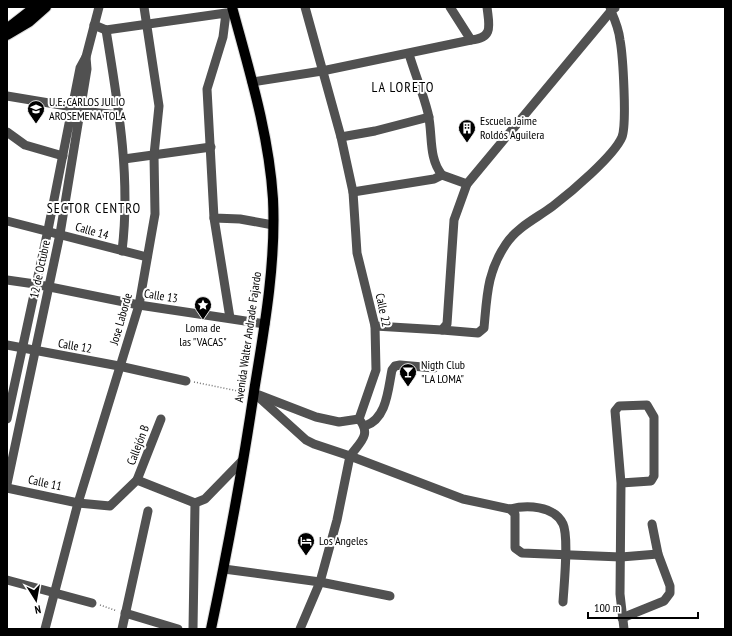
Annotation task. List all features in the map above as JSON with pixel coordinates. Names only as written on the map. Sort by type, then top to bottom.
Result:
[{"type":"main road","points":[[7,28],[35,7]]},
{"type":"main road","points":[[7,35],[29,22],[46,7]]},
{"type":"main road","name":"Avenida Walter Andrade Fajardo","points":[[211,629],[224,569],[265,324],[273,225],[273,199],[268,160],[252,82],[243,48],[228,9]]},
{"type":"street","name":"12 de Octubre","points":[[7,484],[60,234],[80,68],[86,57],[99,7]]},
{"type":"street","name":"Jose Laborde","points":[[45,629],[53,592],[78,503],[139,305],[154,214],[154,155],[159,106],[144,7]]},
{"type":"street","name":"Avenida Walter Andrade Fajardo","points":[[237,7],[243,48]]},
{"type":"street","name":"Calle 22","points":[[305,7],[341,137],[353,192],[357,253],[375,326],[376,370],[359,419]]},
{"type":"street","points":[[450,7],[471,40]]},
{"type":"street","points":[[252,82],[322,71],[479,39],[486,34],[489,26],[486,7]]},
{"type":"street","points":[[442,330],[448,320],[454,220],[467,184],[612,8]]},
{"type":"street","points":[[375,326],[478,333],[484,328],[485,298],[489,280],[506,243],[518,231],[553,206],[590,174],[622,137],[624,107],[622,55],[620,39],[612,8]]},
{"type":"street","points":[[94,25],[106,30],[228,9],[217,61],[210,75],[207,89],[214,218],[230,318]]},
{"type":"street","points":[[106,30],[120,115],[124,159],[126,220],[122,251]]},
{"type":"street","points":[[409,54],[429,117],[433,154],[437,168],[442,175],[467,184]]},
{"type":"street","points":[[7,96],[76,109],[120,115]]},
{"type":"street","name":"12 de Octubre","points":[[7,419],[63,156],[76,109]]},
{"type":"street","points":[[341,137],[375,131],[429,117]]},
{"type":"street","points":[[7,132],[25,145],[63,156]]},
{"type":"street","points":[[124,159],[211,147]]},
{"type":"street","points":[[353,192],[434,179],[442,175]]},
{"type":"street","points":[[214,218],[240,219],[273,225]]},
{"type":"street","name":"Calle 14","points":[[7,221],[48,230],[147,257]]},
{"type":"street","name":"Calle 13","points":[[7,280],[49,286],[139,305],[265,324]]},
{"type":"street","name":"Calle 12","points":[[7,345],[119,366],[186,381]]},
{"type":"street","points":[[365,426],[374,424],[379,418],[392,370],[395,366],[434,368]]},
{"type":"street","points":[[254,393],[316,417],[339,422],[359,419],[365,426],[365,434],[350,456],[337,520],[320,582],[300,629]]},
{"type":"street","points":[[254,393],[306,440],[314,444],[350,456],[463,499],[510,509],[523,506],[536,506],[554,514],[563,523],[565,555],[564,602]]},
{"type":"street","points":[[620,483],[651,481],[654,476],[654,417],[646,405],[619,406],[615,412],[620,483],[620,594],[624,629]]},
{"type":"street","name":"Callejón B","points":[[137,480],[161,419]]},
{"type":"street","points":[[137,480],[195,503],[205,499],[243,460]]},
{"type":"street","name":"Calle 11","points":[[7,488],[78,503],[110,506],[137,480]]},
{"type":"street","points":[[193,629],[195,503]]},
{"type":"street","points":[[510,509],[515,514],[514,544],[519,552],[621,557],[658,554]]},
{"type":"street","points":[[122,629],[148,511]]},
{"type":"street","points":[[622,618],[664,601],[670,593],[670,586],[658,554],[652,524]]},
{"type":"street","points":[[224,569],[320,582],[390,596]]},
{"type":"street","points":[[7,580],[92,603]]},
{"type":"street","points":[[125,613],[178,629]]},
{"type":"path","points":[[186,381],[238,391]]},
{"type":"path","points":[[92,603],[125,613]]},
{"type":"place","name":"U.E. CARLOS JULIO AROSEMENA TOLA","points":[[36,124]]},
{"type":"place","name":"Escuela Jaime Roldós Aguilera","points":[[467,143]]},
{"type":"place","name":"Loma de las \"VACAS\"","points":[[203,320]]},
{"type":"place","name":"Nigth Club \"LA LOMA\"","points":[[408,387]]},
{"type":"place","name":"Los Angeles","points":[[306,556]]},
{"type":"district","name":"LA LORETO","points":[[403,87]]},
{"type":"district","name":"SECTOR CENTRO","points":[[94,208]]}]
